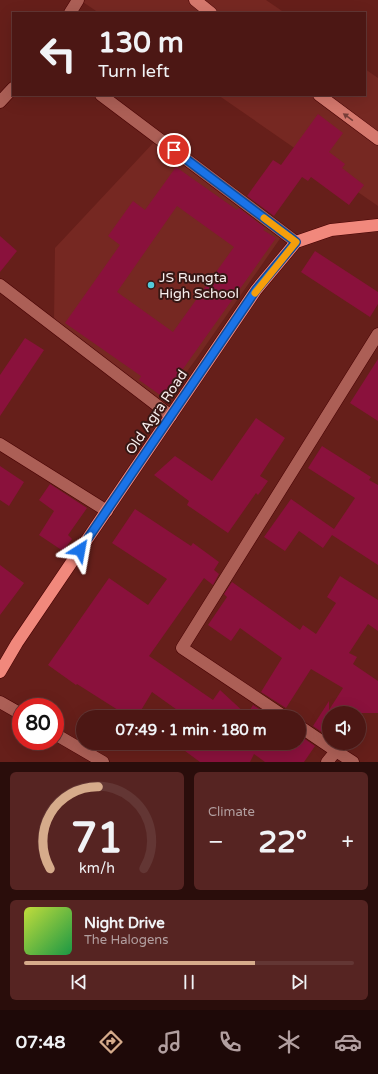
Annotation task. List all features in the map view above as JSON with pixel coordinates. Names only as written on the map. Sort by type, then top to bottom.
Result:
[{"type":"highway","points":[[296,242],[331,230],[378,225]]},
{"type":"highway","name":"Old Agra Road","points":[[0,672],[17,643],[256,290],[296,242]]},
{"type":"main road","points":[[195,0],[210,12]]},
{"type":"main road","points":[[320,96],[378,139]]},
{"type":"street","points":[[71,12],[78,0]]},
{"type":"street","points":[[0,102],[12,89]]},
{"type":"street","points":[[102,96],[296,242]]},
{"type":"street","points":[[0,285],[171,416]]},
{"type":"street","points":[[275,710],[182,648],[378,334]]},
{"type":"street","points":[[0,444],[107,510]]},
{"type":"street","points":[[0,702],[12,709]]},
{"type":"street","points":[[306,731],[353,762]]},
{"type":"street","points":[[64,739],[104,762]]},
{"type":"street","points":[[327,762],[336,751]]},
{"type":"shaded area","points":[[80,0],[266,0],[284,12],[98,12]]},
{"type":"shaded area","points":[[366,70],[378,78],[378,206],[219,96],[366,96]]},
{"type":"shaded area","name":"JS Rungta High School","points":[[155,141],[286,230],[164,403],[54,321],[55,248]]},
{"type":"building","points":[[318,114],[343,133],[329,152],[345,164],[342,168],[364,185],[349,205],[311,177],[308,181],[302,177],[274,216],[247,196],[273,160],[281,165]]},
{"type":"building","points":[[176,167],[237,210],[239,208],[265,228],[263,230],[276,238],[163,397],[139,380],[141,376],[65,323],[120,245],[108,236],[133,201],[145,210]],"holes":[[[177,206],[234,247],[173,332],[117,292]]]},
{"type":"building","points":[[0,236],[17,251],[0,272]]},
{"type":"building","points":[[315,251],[378,292],[378,304],[370,317],[301,272]]},
{"type":"building","points":[[25,338],[44,350],[0,416],[0,375]]},
{"type":"building","points":[[378,359],[378,421],[350,403]]},
{"type":"building","points":[[256,418],[285,438],[260,476],[268,481],[258,495],[256,493],[228,533],[187,505],[189,501],[154,475],[175,456],[212,481]]},
{"type":"building","points":[[322,446],[371,477],[369,480],[378,485],[378,565],[332,535],[323,548],[299,531],[285,551],[264,537],[291,499],[334,529],[355,498],[308,468]]},
{"type":"building","points":[[0,466],[24,482],[9,506],[0,500]]},
{"type":"building","points":[[50,484],[87,508],[68,535],[72,539],[63,551],[39,535],[54,511],[39,500]]},
{"type":"building","points":[[135,509],[191,546],[193,543],[219,562],[214,570],[219,574],[213,585],[204,578],[149,656],[213,700],[220,690],[242,710],[177,710],[152,692],[141,710],[118,710],[77,684],[76,685],[48,665],[109,578],[148,605],[167,579],[112,543]]},
{"type":"building","points":[[0,565],[24,583],[0,615]]},
{"type":"building","points":[[340,576],[378,600],[378,631],[368,624],[349,653],[357,657],[353,664],[378,681],[378,713],[366,713],[366,706],[332,706],[343,688],[311,669],[286,708],[261,692],[282,658],[240,628],[231,641],[208,625],[227,597],[224,594],[232,582],[300,630],[303,625],[316,634],[336,603],[327,597]]},
{"type":"building","points":[[253,705],[261,710],[250,710]]},
{"type":"building","points":[[322,712],[322,732],[313,726]]},
{"type":"building","points":[[306,740],[315,746],[304,762],[265,762],[254,754],[250,762],[200,762],[184,750],[306,750]]},
{"type":"slow traffic","points":[[255,293],[296,242],[264,218]]},
{"type":"place","name":"JS Rungta High School","points":[[151,285]]},
{"type":"route","points":[[80,550],[256,290],[296,242],[174,150]]}]
